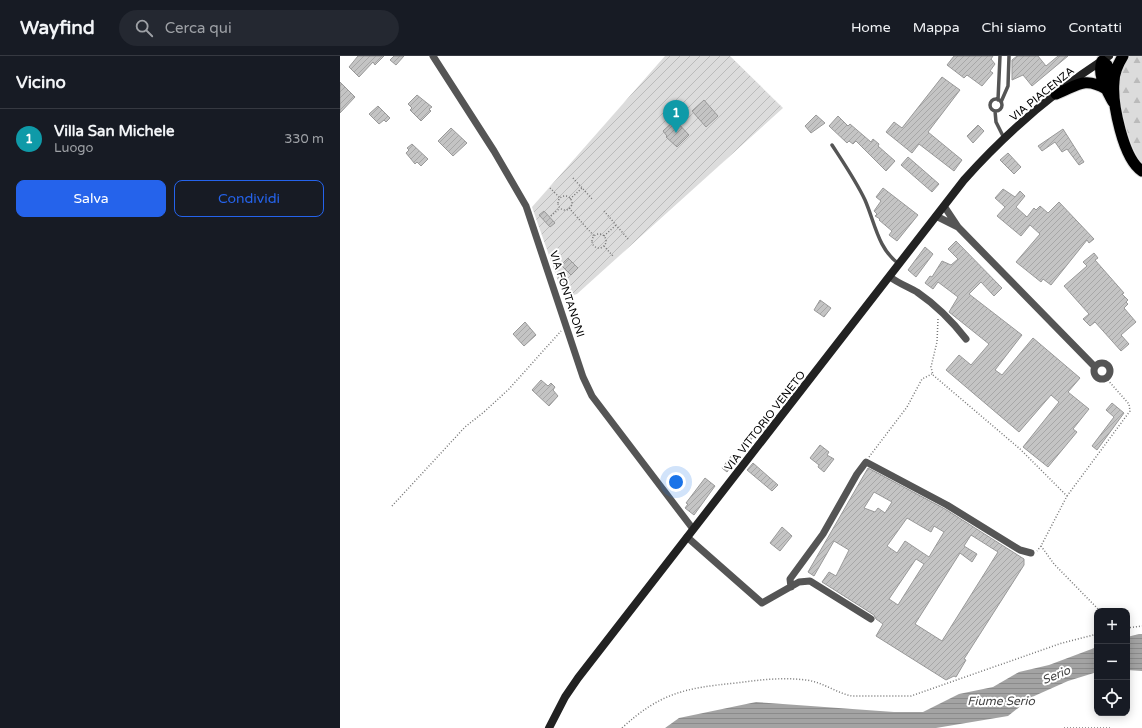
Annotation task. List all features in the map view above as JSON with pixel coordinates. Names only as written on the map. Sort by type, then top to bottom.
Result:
[{"type":"highway","points":[[1110,86],[1123,56]]},
{"type":"highway","points":[[1105,58],[1110,86],[1128,153],[1133,162],[1142,171]]},
{"type":"highway","points":[[1056,94],[1084,82],[1110,86]]},
{"type":"main road","name":"VIA PIACENZA","points":[[1006,137],[1056,94],[1105,58]]},
{"type":"main road","name":"VIA VITTORIO VENETO","points":[[550,728],[565,697],[578,678],[900,265],[936,216],[984,158],[1006,137]]},
{"type":"street","name":"VIA FONTANONI","points":[[433,56],[490,145],[526,206],[583,377],[592,396],[694,529]]},
{"type":"street","points":[[944,206],[958,227],[1095,367]]},
{"type":"street","points":[[936,216],[958,227]]},
{"type":"street","points":[[890,277],[916,292],[934,305],[966,339]]},
{"type":"street","points":[[1102,363],[1109,366],[1110,374],[1107,379],[1101,380],[1096,377],[1094,372],[1095,367],[1102,363]]},
{"type":"street","points":[[791,587],[790,579],[823,534],[857,474],[866,462],[947,504],[1020,550],[1031,553]]},
{"type":"street","points":[[687,538],[762,603],[804,581],[816,584],[871,620]]},
{"type":"lane","points":[[995,111],[1000,109],[1000,56]]},
{"type":"lane","points":[[999,101],[1008,86],[1008,56]]},
{"type":"lane","points":[[999,101],[994,100],[990,104],[992,110],[995,111],[996,122],[1006,137]]},
{"type":"lane","points":[[832,144],[865,200],[882,244],[890,257],[900,265]]},
{"type":"path","points":[[574,178],[593,200]]},
{"type":"path","points":[[550,188],[560,198]]},
{"type":"path","points":[[570,198],[582,188]]},
{"type":"path","points":[[560,198],[564,196],[570,198]]},
{"type":"path","points":[[560,198],[558,202],[560,208]]},
{"type":"path","points":[[569,208],[571,205],[570,198]]},
{"type":"path","points":[[560,208],[565,210],[569,208]]},
{"type":"path","points":[[551,216],[560,208]]},
{"type":"path","points":[[569,208],[594,236]]},
{"type":"path","points":[[604,212],[628,239]]},
{"type":"path","points":[[604,236],[616,225]]},
{"type":"path","points":[[594,236],[598,234],[604,236]]},
{"type":"path","points":[[594,236],[592,240],[593,244],[597,247],[604,246]]},
{"type":"path","points":[[604,236],[606,242],[604,246]]},
{"type":"path","points":[[604,246],[613,256]]},
{"type":"path","points":[[934,305],[937,313],[938,330],[931,367],[932,374],[1020,449],[1067,496]]},
{"type":"path","points":[[392,506],[465,427],[509,389],[566,326]]},
{"type":"path","points":[[866,462],[874,449],[907,407],[922,379],[932,374]]},
{"type":"path","points":[[1031,553],[1041,546],[1067,496],[1130,411],[1129,404],[1107,379]]},
{"type":"path","points":[[1041,546],[1054,564],[1097,608]]},
{"type":"path","points":[[1130,628],[1142,626]]},
{"type":"path","points":[[622,728],[641,710],[664,698],[688,690],[764,679],[806,680],[822,684],[852,696],[911,696],[1062,643],[1094,635]]},
{"type":"path","points":[[1064,728],[1110,728]]},
{"type":"green space","points":[[665,56],[730,56],[783,108],[577,294],[564,298],[532,207]]},
{"type":"green space","points":[[1130,56],[1142,56],[1142,164],[1132,147],[1125,124],[1119,90],[1120,73]]},
{"type":"water","points":[[1142,634],[1142,671],[1130,670],[1130,636]]},
{"type":"water","name":"Fiume Serio","points":[[1094,648],[1094,673],[1068,681],[1032,697],[1008,716],[936,728],[665,728],[679,718],[756,702],[894,712],[923,712],[959,694],[993,687],[1019,672],[1049,665]]},
{"type":"building","points":[[358,56],[384,56],[375,65],[373,62],[359,77],[349,67]]},
{"type":"building","points":[[394,56],[404,56],[396,65],[390,60]]},
{"type":"building","points":[[954,56],[993,56],[991,59],[995,64],[990,71],[993,73],[982,86],[967,75],[964,78],[947,65]]},
{"type":"building","points":[[1017,56],[1038,56],[1046,66],[1058,56],[1068,56],[1032,86],[1023,75],[1012,80],[1012,60]]},
{"type":"building","points":[[942,77],[960,90],[928,132],[962,160],[954,171],[919,144],[912,153],[886,132],[894,122],[902,128]]},
{"type":"building","points":[[340,82],[355,97],[340,113]]},
{"type":"building","points":[[417,95],[432,107],[429,109],[431,111],[421,121],[410,110],[412,108],[408,104]]},
{"type":"building","points":[[704,100],[718,116],[706,127],[692,111]]},
{"type":"building","points":[[378,106],[390,118],[386,122],[384,120],[379,124],[369,114]]},
{"type":"building","points":[[816,115],[825,123],[811,133],[805,126]]},
{"type":"building","points":[[838,116],[848,126],[850,124],[871,142],[873,139],[879,144],[878,146],[895,161],[886,171],[856,141],[853,144],[849,141],[847,143],[829,126]]},
{"type":"building","points":[[675,120],[689,135],[677,147],[666,137],[667,136],[663,131]]},
{"type":"building","points":[[978,125],[984,131],[973,143],[967,136]]},
{"type":"building","points":[[451,128],[467,143],[453,156],[438,141]]},
{"type":"building","points":[[1063,129],[1084,162],[1079,165],[1067,149],[1062,152],[1055,142],[1042,151],[1038,146]]},
{"type":"building","points":[[412,144],[428,159],[421,166],[417,162],[415,164],[406,153],[409,150],[407,148]]},
{"type":"building","points":[[1008,153],[1021,167],[1014,174],[1000,160]]},
{"type":"building","points":[[908,157],[939,184],[932,192],[901,165]]},
{"type":"building","points":[[883,188],[918,215],[897,241],[889,235],[892,231],[875,216],[877,214],[874,211],[881,201],[876,197]]},
{"type":"building","points":[[1003,189],[1015,197],[1020,191],[1025,196],[1016,207],[1027,217],[1034,208],[1036,210],[1040,206],[1048,213],[1059,202],[1094,239],[1089,243],[1087,240],[1051,285],[1043,279],[1041,282],[1016,262],[1040,234],[1030,225],[1021,236],[997,216],[1005,207],[995,198]]},
{"type":"building","points":[[544,211],[555,223],[550,227],[539,215]]},
{"type":"building","points":[[956,241],[1002,288],[994,296],[981,282],[969,294],[1022,335],[995,370],[1002,375],[1033,338],[1080,378],[1068,392],[1089,409],[1073,429],[1077,432],[1048,467],[1023,447],[1059,402],[1051,395],[1019,432],[946,370],[959,355],[971,365],[989,344],[949,312],[958,297],[938,282],[933,289],[925,283],[930,276],[932,277],[942,261],[951,265],[958,259],[948,249]]},
{"type":"building","points":[[925,247],[933,254],[916,277],[908,270]]},
{"type":"building","points":[[1094,253],[1098,258],[1095,260],[1124,293],[1122,294],[1128,300],[1126,302],[1128,304],[1124,308],[1136,322],[1121,335],[1129,344],[1121,351],[1095,322],[1090,326],[1083,319],[1089,314],[1064,286],[1087,266],[1083,262]]},
{"type":"building","points":[[568,258],[578,268],[571,275],[561,265]]},
{"type":"building","points":[[820,300],[831,308],[824,317],[814,310]]},
{"type":"building","points":[[525,322],[536,335],[524,346],[513,334]]},
{"type":"building","points":[[541,380],[548,386],[551,383],[555,387],[553,390],[558,396],[549,406],[532,390]]},
{"type":"building","points":[[1112,403],[1124,413],[1097,450],[1092,446],[1114,417],[1106,410]]},
{"type":"building","points":[[752,430],[756,434],[748,443],[744,440]]},
{"type":"building","points":[[820,445],[829,452],[827,455],[834,459],[824,472],[818,467],[819,465],[810,458]]},
{"type":"building","points":[[732,455],[737,459],[727,472],[722,468]]},
{"type":"building","points":[[753,463],[778,485],[772,491],[747,470]]},
{"type":"building","points":[[868,468],[945,509],[1024,559],[1024,565],[964,659],[966,660],[956,677],[954,676],[946,680],[876,636],[883,624],[876,619],[874,615],[822,582],[829,572],[836,576],[849,550],[834,541],[814,576],[808,572]],"holes":[[[874,492],[892,502],[885,513],[878,508],[875,512],[864,508]],[[907,518],[931,532],[934,526],[944,532],[929,557],[905,541],[897,553],[887,546]],[[971,535],[998,552],[942,641],[915,624],[960,553],[972,562],[977,554],[964,546]],[[916,559],[924,564],[898,605],[889,599]]]},
{"type":"building","points":[[705,478],[715,486],[694,515],[685,508],[688,504],[686,503]]},
{"type":"building","points":[[782,527],[792,536],[780,551],[770,543]]},
{"type":"place","name":"Villa San Michele","points":[[676,133]]},
{"type":"water label","name":"Serio","points":[[1056,675]]}]
